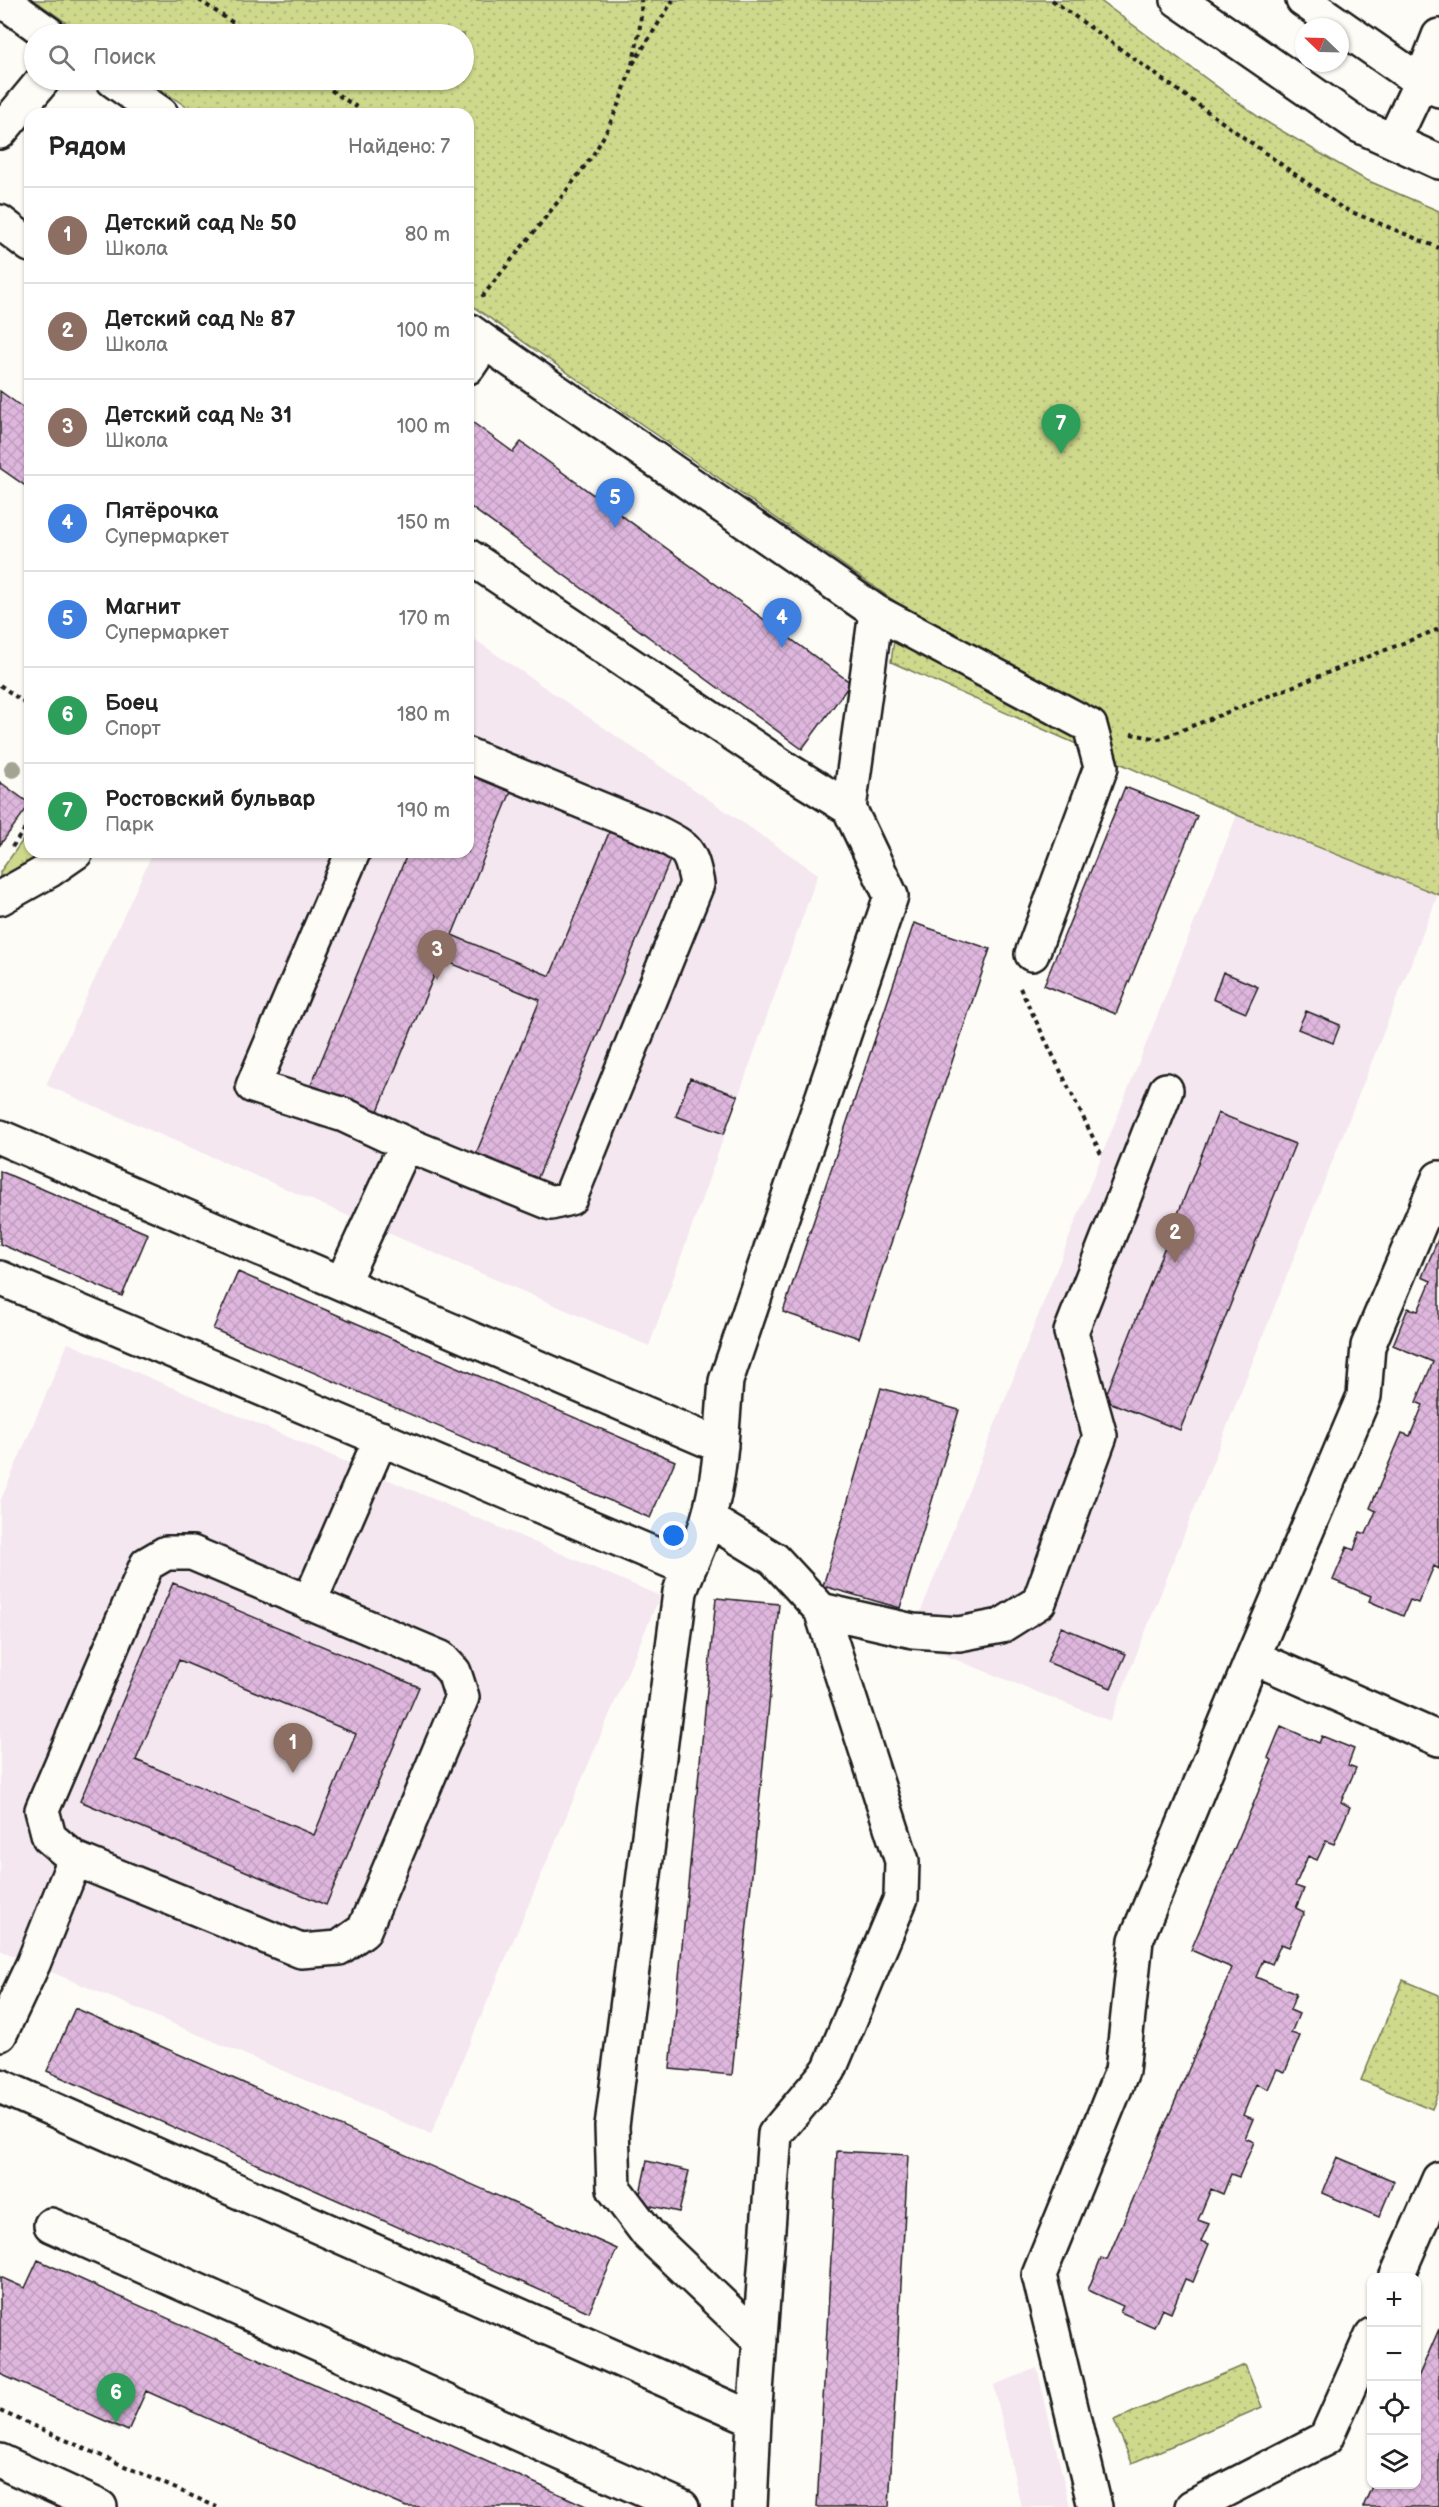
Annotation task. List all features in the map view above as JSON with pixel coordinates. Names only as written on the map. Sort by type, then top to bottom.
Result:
[{"type":"street","points":[[2,0],[35,24]]},
{"type":"street","points":[[1178,0],[1360,126],[1439,162]]},
{"type":"street","points":[[1303,0],[1430,86]]},
{"type":"street","points":[[1393,141],[1430,86],[1439,36]]},
{"type":"street","points":[[0,132],[35,90]]},
{"type":"street","points":[[127,90],[153,108]]},
{"type":"street","points":[[0,222],[24,240]]},
{"type":"street","points":[[474,336],[876,612],[1090,726],[1101,767],[1032,954]]},
{"type":"street","points":[[474,560],[789,771],[849,808],[891,896],[726,1381],[721,1446],[708,1519],[687,1568],[680,1592],[612,2126],[614,2188],[648,2234],[760,2341]]},
{"type":"street","points":[[849,808],[876,612]]},
{"type":"street","points":[[350,858],[253,1086],[344,1115],[406,1144],[551,1203],[570,1198],[698,884],[693,859],[682,846],[654,831],[474,757]]},
{"type":"street","points":[[0,898],[67,858]]},
{"type":"street","points":[[821,1610],[913,1632],[958,1634],[1001,1626],[1039,1602],[1100,1436],[1071,1332],[1166,1090]]},
{"type":"street","points":[[0,1137],[721,1446]]},
{"type":"street","points":[[342,1283],[406,1144]]},
{"type":"street","points":[[1095,2507],[1039,2275],[1122,2071],[1136,1940],[1364,1396],[1368,1346],[1439,1178]]},
{"type":"street","points":[[0,1278],[687,1568]]},
{"type":"street","points":[[309,1603],[381,1438]]},
{"type":"street","points":[[708,1519],[774,1559],[821,1610],[902,1861],[901,1898],[829,2070],[797,2105],[775,2134],[754,2419],[750,2507]]},
{"type":"street","points":[[166,1553],[192,1553],[441,1658],[454,1672],[462,1697],[364,1930],[339,1948],[301,1952],[75,1859],[49,1837],[42,1810],[147,1564],[166,1553]]},
{"type":"street","points":[[1253,1657],[1439,1739]]},
{"type":"street","points":[[0,2034],[33,1964],[75,1859]]},
{"type":"street","points":[[0,2086],[754,2419]]},
{"type":"street","points":[[1398,2273],[1439,2179]]},
{"type":"street","points":[[51,2225],[682,2507]]},
{"type":"street","points":[[1192,2507],[1326,2438],[1367,2344]]},
{"type":"street","points":[[0,2461],[100,2507]]},
{"type":"path","points":[[199,0],[235,24]]},
{"type":"path","points":[[474,336],[591,158],[612,117],[631,68],[642,20],[641,0]]},
{"type":"path","points":[[631,68],[673,0]]},
{"type":"path","points":[[1052,0],[1342,208],[1439,248]]},
{"type":"path","points":[[331,90],[358,108]]},
{"type":"path","points":[[1090,726],[1160,739],[1439,629]]},
{"type":"path","points":[[0,685],[24,702]]},
{"type":"path","points":[[1032,954],[1020,987],[1124,1199]]},
{"type":"path","points":[[0,2411],[217,2507]]},
{"type":"shaded area","points":[[474,639],[818,874],[649,1346],[46,1085],[150,858],[474,858]]},
{"type":"shaded area","points":[[1237,815],[1438,895],[1110,1721],[909,1641]]},
{"type":"shaded area","points":[[68,1343],[660,1596],[431,2134],[0,1950],[0,1502]]},
{"type":"shaded area","points":[[1037,2368],[1070,2507],[1021,2507],[994,2385]]},
{"type":"green space","points":[[34,0],[1099,0],[1260,118],[1364,179],[1439,211],[1439,895],[1237,815],[891,662],[899,604],[474,307],[474,108],[188,108],[162,90],[474,90],[474,24],[69,24]]},
{"type":"green space","points":[[24,838],[24,858],[37,858],[0,882],[0,872]]},
{"type":"green space","points":[[1403,1980],[1439,1995],[1439,2091],[1432,2109],[1361,2080]]},
{"type":"green space","points":[[1245,2365],[1262,2407],[1132,2463],[1114,2420]]},
{"type":"building","points":[[0,391],[24,409],[24,485],[0,468]]},
{"type":"building","points":[[474,423],[513,452],[521,442],[851,683],[802,749],[474,509]]},
{"type":"building","points":[[474,765],[515,782],[452,935],[550,976],[613,823],[675,848],[536,1182],[475,1156],[540,1000],[441,959],[377,1113],[311,1085],[406,858],[474,858]]},
{"type":"building","points":[[0,782],[24,800],[24,812],[0,845]]},
{"type":"building","points":[[1125,787],[1197,816],[1116,1014],[1044,985]]},
{"type":"building","points":[[914,923],[990,949],[859,1338],[783,1312]]},
{"type":"building","points":[[1223,972],[1258,987],[1246,1013],[1213,999]]},
{"type":"building","points":[[1306,1011],[1340,1025],[1333,1043],[1298,1029]]},
{"type":"building","points":[[690,1078],[738,1096],[724,1134],[676,1116]]},
{"type":"building","points":[[1218,1113],[1295,1144],[1180,1430],[1104,1400]]},
{"type":"building","points":[[0,1171],[148,1234],[122,1296],[0,1244]]},
{"type":"building","points":[[1439,1237],[1439,1569],[1434,1566],[1418,1603],[1410,1600],[1403,1616],[1369,1601],[1371,1596],[1333,1580],[1347,1547],[1354,1550],[1360,1532],[1366,1534],[1376,1511],[1370,1508],[1402,1433],[1410,1436],[1423,1405],[1416,1402],[1433,1362],[1393,1345],[1408,1308],[1418,1311],[1431,1281],[1422,1277]]},
{"type":"building","points":[[238,1272],[675,1461],[650,1518],[213,1329]]},
{"type":"building","points":[[881,1388],[959,1410],[900,1608],[823,1586]]},
{"type":"building","points":[[173,1583],[419,1687],[326,1905],[80,1801]],"holes":[[[179,1660],[356,1734],[314,1835],[136,1760]]]},
{"type":"building","points":[[716,1598],[779,1604],[732,2075],[670,2069]]},
{"type":"building","points":[[1061,1627],[1126,1654],[1111,1688],[1047,1662]]},
{"type":"building","points":[[1281,1726],[1319,1743],[1322,1736],[1354,1749],[1348,1765],[1356,1768],[1341,1802],[1350,1807],[1334,1844],[1326,1841],[1317,1860],[1308,1856],[1295,1886],[1304,1889],[1296,1908],[1304,1912],[1289,1947],[1281,1944],[1272,1964],[1263,1960],[1256,1977],[1296,1994],[1290,2010],[1299,2014],[1291,2033],[1300,2036],[1285,2072],[1277,2069],[1268,2089],[1256,2084],[1243,2115],[1253,2119],[1245,2138],[1254,2142],[1239,2177],[1231,2174],[1223,2194],[1211,2189],[1198,2220],[1209,2224],[1201,2241],[1209,2244],[1193,2282],[1185,2279],[1171,2313],[1162,2309],[1154,2327],[1120,2312],[1123,2306],[1088,2290],[1101,2258],[1107,2260],[1232,1968],[1191,1950],[1272,1760],[1268,1758]]},
{"type":"building","points":[[75,2008],[617,2249],[589,2312],[47,2071]]},
{"type":"building","points":[[837,2151],[908,2155],[889,2507],[817,2507]]},
{"type":"building","points":[[1337,2157],[1394,2181],[1379,2217],[1322,2193]]},
{"type":"building","points":[[647,2161],[689,2171],[679,2212],[638,2203]]},
{"type":"building","points":[[38,2260],[588,2507],[406,2507],[146,2391],[128,2431],[0,2374],[0,2277],[25,2288]]},
{"type":"building","points":[[1439,2329],[1439,2507],[1363,2507],[1371,2489],[1421,2489],[1421,2370]]},
{"type":"place","name":"Ростовский бульвар","points":[[1061,454]]},
{"type":"place","name":"Магнит","points":[[615,528]]},
{"type":"place","name":"Пятёрочка","points":[[782,648]]},
{"type":"place","name":"Детский сад № 31","points":[[437,980]]},
{"type":"place","name":"Детский сад № 87","points":[[1175,1263]]},
{"type":"place","name":"Детский сад № 50","points":[[293,1773]]},
{"type":"place","name":"Боец","points":[[116,2423]]}]
